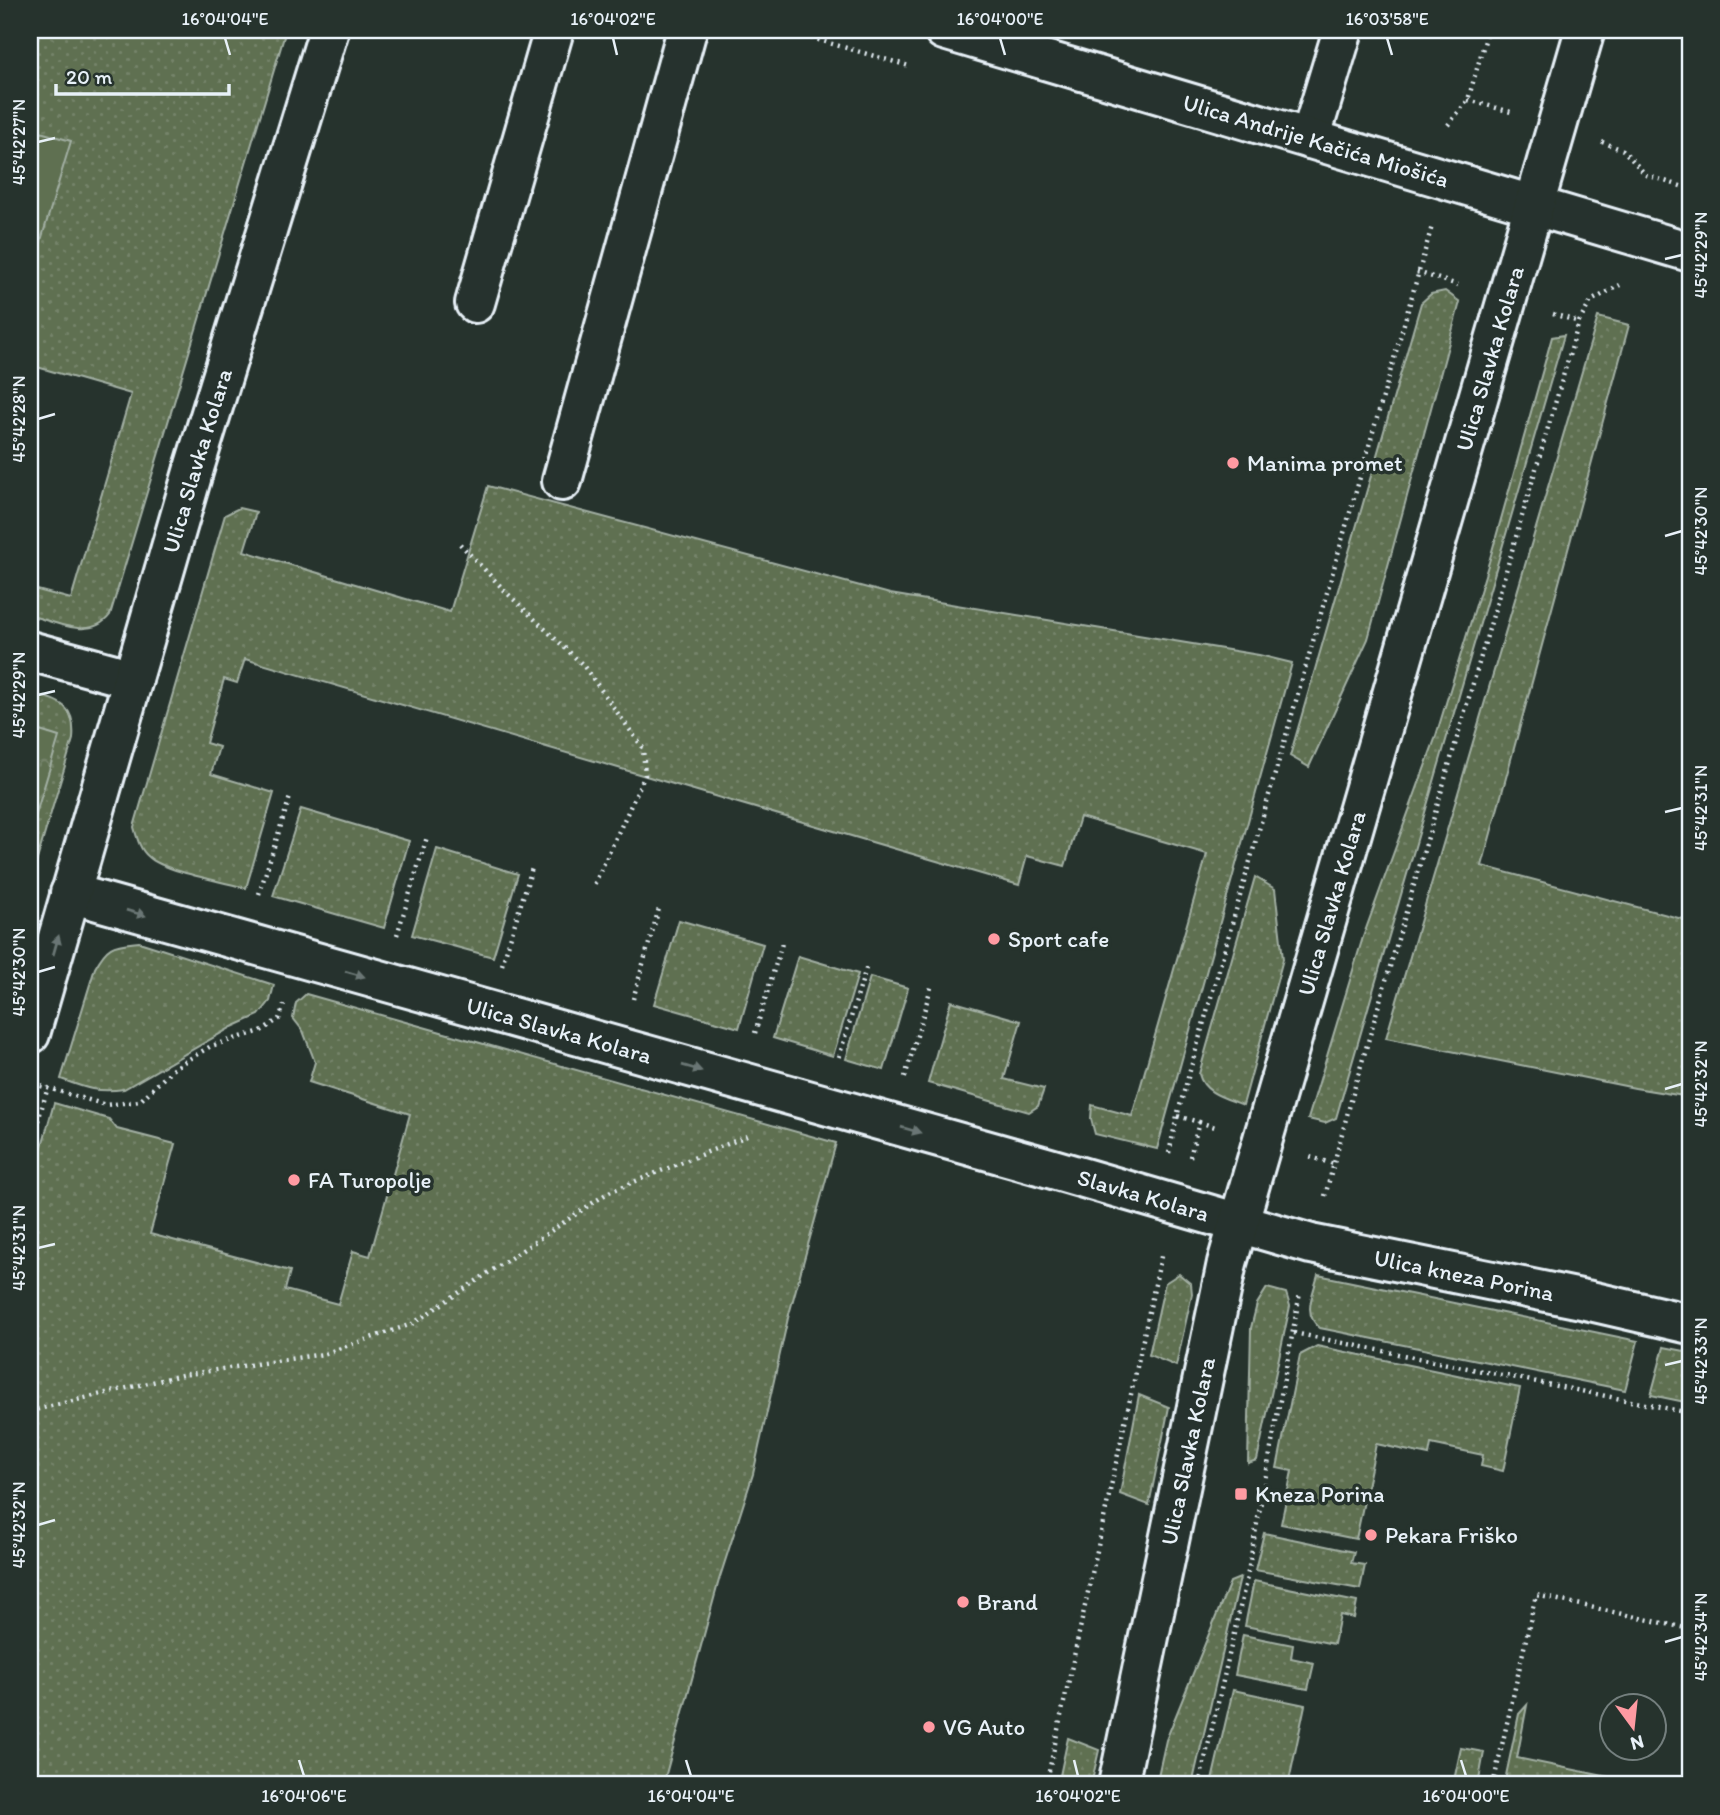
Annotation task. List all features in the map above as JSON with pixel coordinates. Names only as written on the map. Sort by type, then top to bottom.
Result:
[{"type":"street","name":"Ulica Slavka Kolara","points":[[30,1034],[195,464],[329,30]]},
{"type":"street","points":[[475,303],[554,30]]},
{"type":"street","points":[[562,481],[687,30]]},
{"type":"street","name":"Ulica Andrije Kačića Miošića","points":[[944,30],[1690,251]]},
{"type":"street","points":[[1310,139],[1343,30]]},
{"type":"street","name":"Ulica Slavka Kolara","points":[[1118,1785],[1227,1263],[1585,30]]},
{"type":"street","points":[[30,651],[133,679]]},
{"type":"street","name":"Ulica Slavka Kolara","points":[[71,893],[1046,1167]]},
{"type":"street","name":"Slavka Kolara","points":[[1046,1167],[1240,1223]]},
{"type":"street","name":"Ulica kneza Porina","points":[[1240,1223],[1311,1244],[1690,1324]]},
{"type":"path","points":[[1448,125],[1468,100],[1488,30]]},
{"type":"path","points":[[1657,179],[1690,189]]},
{"type":"path","points":[[1168,1160],[1177,1116],[1433,220]]},
{"type":"path","points":[[1199,1785],[1247,1577],[1302,1282],[1354,1086],[1579,321],[1591,301],[1628,281]]},
{"type":"path","points":[[460,544],[583,665],[643,748],[646,775],[594,885]]},
{"type":"path","points":[[257,899],[290,797]]},
{"type":"path","points":[[396,939],[427,837]]},
{"type":"path","points":[[501,969],[532,868]]},
{"type":"path","points":[[630,1007],[660,905]]},
{"type":"path","points":[[753,1041],[783,940]]},
{"type":"path","points":[[837,1065],[867,965]]},
{"type":"path","points":[[903,1084],[932,984]]},
{"type":"path","points":[[30,1083],[106,1105],[140,1101],[174,1068],[211,1046],[261,1031],[279,1019],[288,994]]},
{"type":"path","points":[[30,1148],[47,1088]]},
{"type":"path","points":[[1046,1785],[1163,1247],[1179,1206],[1199,1122],[1177,1116]]},
{"type":"path","points":[[30,1411],[182,1375],[323,1354],[412,1324],[609,1192],[753,1134]]},
{"type":"path","points":[[1294,1333],[1690,1413]]},
{"type":"path","points":[[1493,1785],[1535,1595],[1690,1629]]},
{"type":"green space","points":[[30,30],[286,30],[110,615],[102,623],[84,628],[74,628],[32,616],[30,588],[71,599],[131,394],[30,365]]},
{"type":"green space","points":[[30,129],[71,141],[30,277]]},
{"type":"green space","points":[[1445,291],[1460,302],[1368,639],[1309,767],[1290,756],[1421,303],[1431,294]]},
{"type":"green space","points":[[1598,317],[1629,325],[1482,866],[1690,921],[1690,1097],[1386,1038]]},
{"type":"green space","points":[[1564,335],[1336,1118],[1325,1123],[1308,1119],[1363,937],[1435,739],[1489,562],[1552,337]]},
{"type":"green space","points":[[488,486],[890,594],[1259,655],[1292,663],[1157,1149],[1095,1134],[1091,1119],[1092,1105],[1132,1116],[1207,854],[1080,817],[1065,866],[1027,856],[1019,885],[245,659],[237,683],[224,679],[206,743],[219,747],[211,774],[274,793],[246,888],[167,867],[146,854],[139,844],[134,827],[225,515],[239,508],[256,512],[244,551],[450,612]]},
{"type":"green space","points":[[30,693],[64,706],[72,718],[73,739],[30,883]]},
{"type":"green space","points":[[30,728],[59,737],[30,834]]},
{"type":"green space","points":[[301,809],[409,841],[384,928],[273,896]]},
{"type":"green space","points":[[437,849],[518,874],[493,957],[412,935]]},
{"type":"green space","points":[[1255,877],[1275,889],[1283,959],[1243,1105],[1211,1091],[1199,1074]]},
{"type":"green space","points":[[679,920],[763,944],[739,1028],[654,1004]]},
{"type":"green space","points":[[139,942],[274,985],[270,1001],[259,1015],[232,1027],[124,1089],[92,1089],[61,1079],[95,968],[112,947]]},
{"type":"green space","points":[[798,956],[858,974],[833,1056],[773,1038]]},
{"type":"green space","points":[[870,977],[908,988],[884,1070],[846,1059]]},
{"type":"green space","points":[[306,994],[836,1143],[788,1318],[753,1474],[719,1580],[663,1785],[30,1785],[30,1189],[54,1103],[109,1119],[117,1129],[175,1144],[150,1234],[290,1271],[285,1290],[338,1304],[353,1251],[370,1256],[410,1114],[309,1082],[315,1062],[303,1031],[293,1018],[296,1003]]},
{"type":"green space","points":[[951,1001],[1021,1021],[1004,1079],[1044,1089],[1038,1106],[1029,1112],[928,1083]]},
{"type":"green space","points":[[1179,1274],[1191,1284],[1192,1294],[1176,1366],[1149,1355],[1165,1283]]},
{"type":"green space","points":[[1318,1275],[1638,1341],[1625,1390],[1320,1328],[1311,1317],[1310,1310]]},
{"type":"green space","points":[[1267,1288],[1286,1293],[1290,1306],[1257,1460],[1248,1463],[1251,1328],[1257,1304]]},
{"type":"green space","points":[[1317,1346],[1520,1388],[1503,1471],[1481,1466],[1483,1455],[1431,1444],[1429,1455],[1376,1444],[1356,1539],[1281,1524],[1292,1471],[1277,1468],[1300,1355]]},
{"type":"green space","points":[[1664,1347],[1690,1352],[1690,1403],[1651,1395]]},
{"type":"green space","points":[[1139,1395],[1169,1407],[1149,1505],[1120,1494]]},
{"type":"green space","points":[[1264,1533],[1354,1552],[1351,1563],[1365,1565],[1360,1589],[1255,1570]]},
{"type":"green space","points":[[1240,1578],[1192,1785],[1156,1785],[1166,1740],[1230,1582]]},
{"type":"green space","points":[[1254,1581],[1357,1602],[1354,1618],[1340,1615],[1334,1644],[1245,1626]]},
{"type":"green space","points":[[1243,1635],[1293,1645],[1291,1658],[1314,1663],[1308,1689],[1235,1675]]},
{"type":"green space","points":[[1233,1690],[1305,1705],[1289,1781],[1311,1785],[1211,1785]]},
{"type":"green space","points":[[1527,1705],[1517,1758],[1647,1785],[1504,1785],[1519,1714]]},
{"type":"green space","points":[[1068,1738],[1099,1750],[1091,1785],[1058,1785]]},
{"type":"green space","points":[[1461,1748],[1484,1752],[1478,1785],[1453,1785]]},
{"type":"place","name":"Manima promet","points":[[1233,463]]},
{"type":"place","name":"Sport cafe","points":[[994,939]]},
{"type":"place","name":"FA Turopolje","points":[[294,1180]]},
{"type":"place","name":"Kneza Porina","points":[[1241,1494]]},
{"type":"place","name":"Pekara Friško","points":[[1371,1535]]},
{"type":"place","name":"Brand","points":[[963,1602]]},
{"type":"place","name":"VG Auto","points":[[929,1727]]}]
